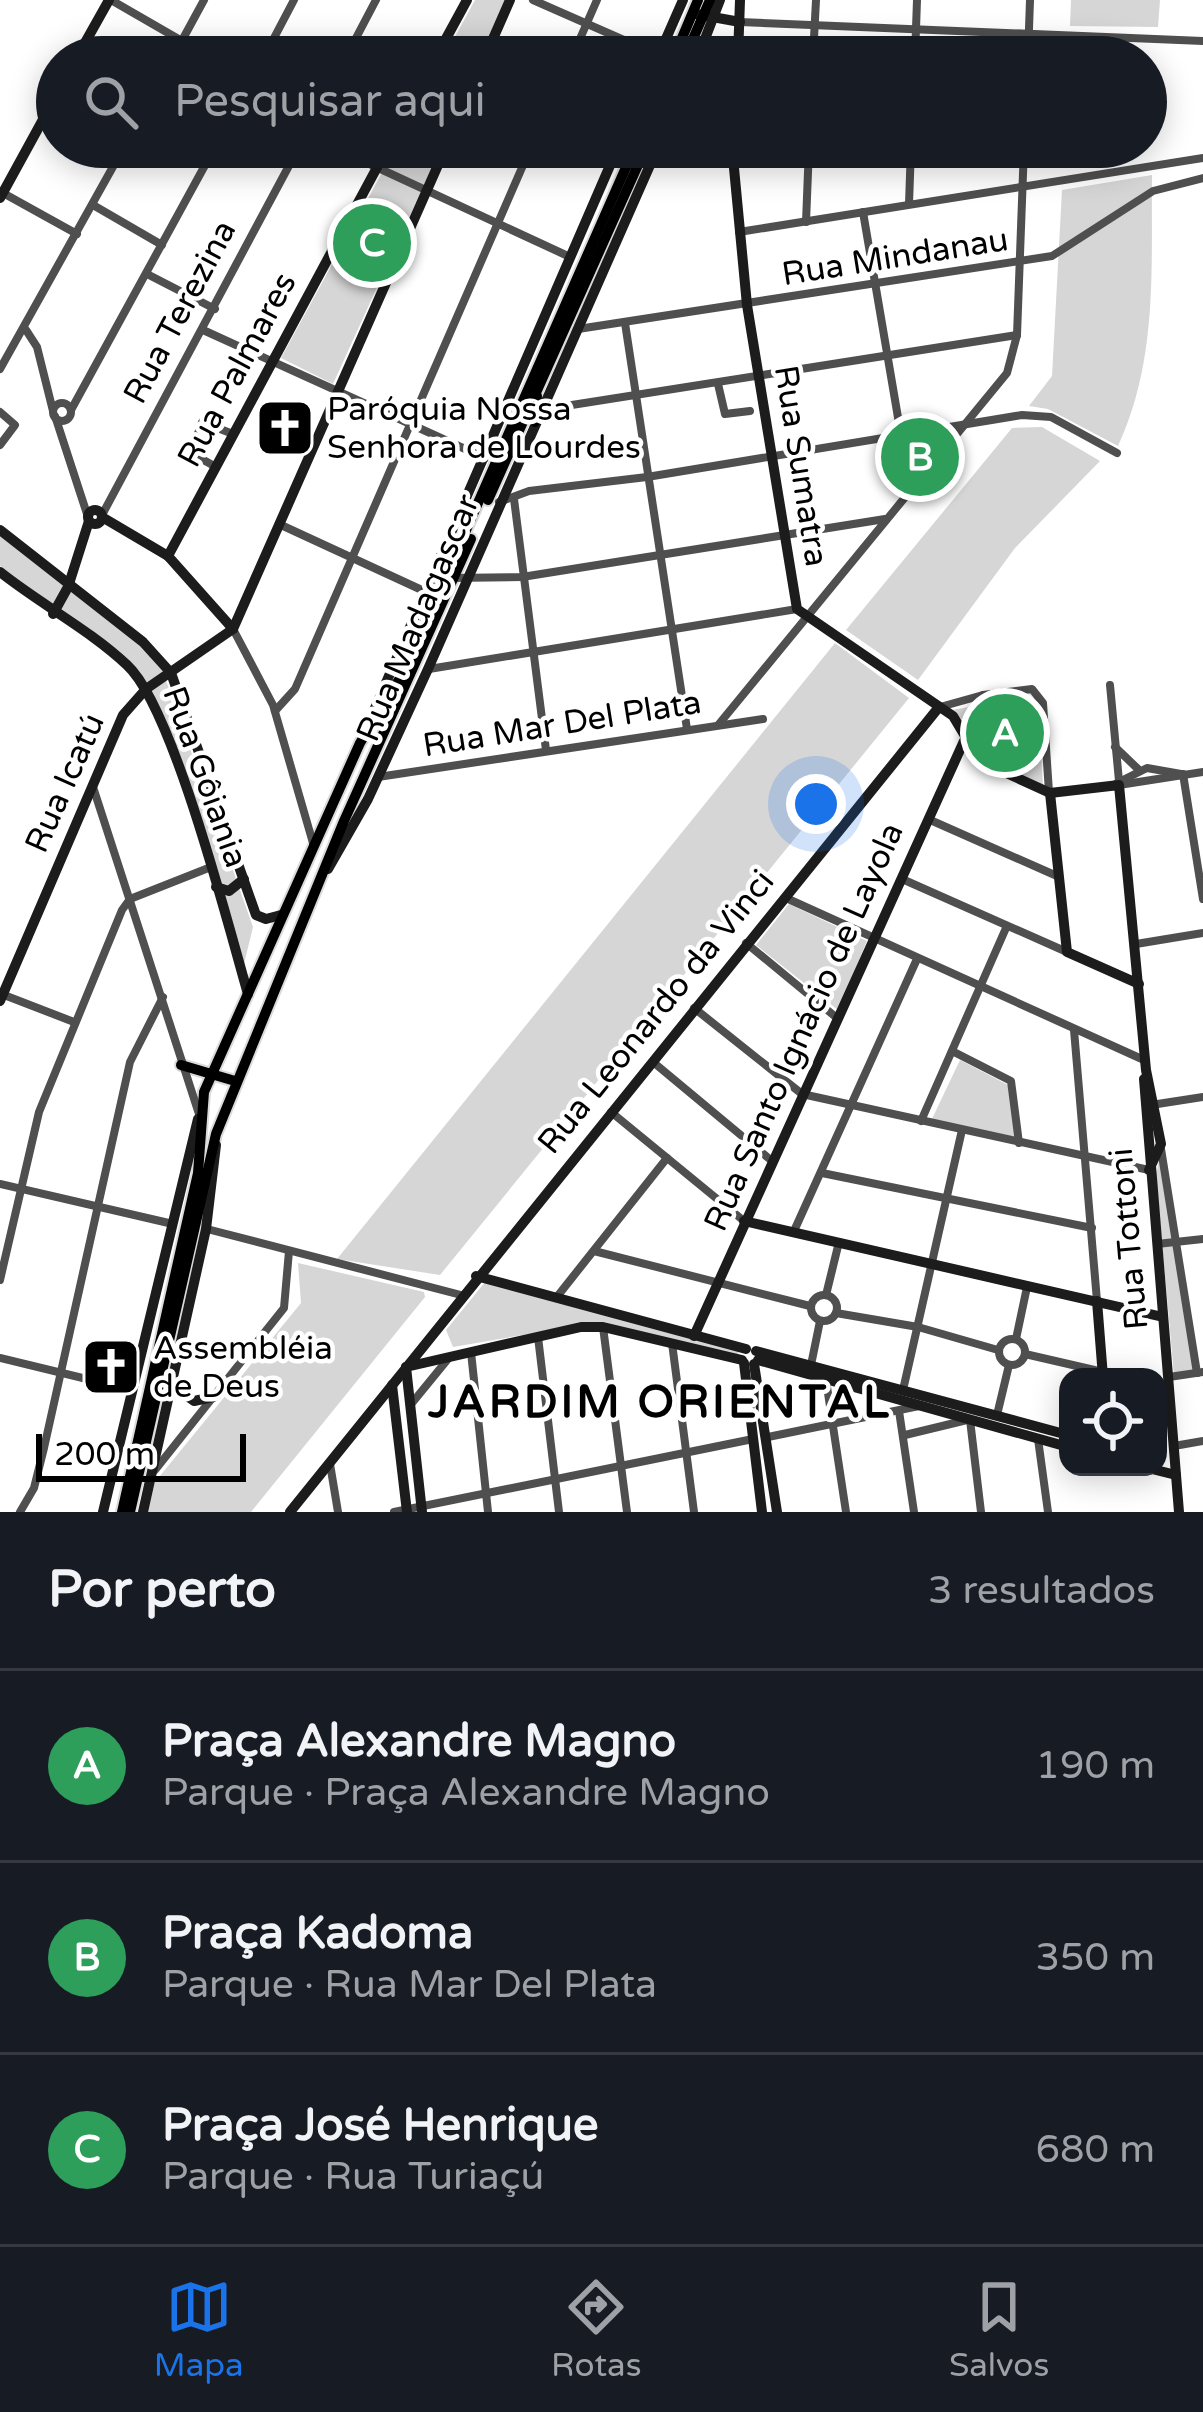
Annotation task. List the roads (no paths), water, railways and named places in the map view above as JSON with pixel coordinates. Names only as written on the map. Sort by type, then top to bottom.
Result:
[{"type":"main road","points":[[683,36],[696,8],[710,0]]},
{"type":"main road","points":[[126,1512],[216,1134],[235,1081],[344,821],[455,579],[626,168]]},
{"type":"main road","points":[[499,472],[637,168]]},
{"type":"main road","points":[[536,392],[537,416]]},
{"type":"main road","points":[[126,1512],[198,1173],[199,1116],[210,1076],[360,743],[455,579]]},
{"type":"main road","points":[[327,813],[344,821]]},
{"type":"main road","points":[[181,1065],[235,1081]]},
{"type":"street","points":[[89,36],[110,0],[173,36]]},
{"type":"street","points":[[185,36],[204,0]]},
{"type":"street","points":[[275,36],[294,0]]},
{"type":"street","points":[[357,36],[376,0]]},
{"type":"street","points":[[447,36],[467,0]]},
{"type":"street","points":[[494,36],[510,0]]},
{"type":"street","points":[[533,0],[613,36]]},
{"type":"street","points":[[581,36],[597,0]]},
{"type":"street","points":[[674,36],[696,8],[720,0]]},
{"type":"street","points":[[739,36],[740,0]]},
{"type":"street","points":[[814,36],[816,0]]},
{"type":"street","points":[[916,36],[917,0]]},
{"type":"street","points":[[1029,34],[1030,0]]},
{"type":"street","points":[[696,8],[740,22],[1079,36]]},
{"type":"street","points":[[1167,40],[1203,41]]},
{"type":"street","points":[[36,132],[1,195],[77,234]]},
{"type":"street","points":[[1167,164],[1203,158]]},
{"type":"street","points":[[0,369],[113,168]]},
{"type":"street","points":[[62,410],[80,394],[204,168]]},
{"type":"street","name":"Rua Terezina","points":[[53,614],[95,513],[215,309],[288,168]]},
{"type":"street","points":[[233,629],[436,168]]},
{"type":"street","points":[[275,712],[295,689],[521,168]]},
{"type":"street","points":[[360,743],[609,168]]},
{"type":"street","name":"Rua Madagascar","points":[[318,885],[379,777],[428,669],[455,579],[497,503],[499,472],[537,416],[648,168]]},
{"type":"street","name":"Rua Sumatra","points":[[733,168],[737,232],[784,536],[803,613],[952,716],[980,761],[1049,794]]},
{"type":"street","points":[[806,222],[808,168]]},
{"type":"street","points":[[909,204],[910,168]]},
{"type":"street","name":"Rua Mar Del Plata","points":[[379,777],[719,724],[803,613],[1007,373],[1017,335],[1024,168]]},
{"type":"street","points":[[737,232],[1147,168]]},
{"type":"street","points":[[376,169],[570,257]]},
{"type":"street","name":"Rua Palmares","points":[[168,556],[376,169]]},
{"type":"street","name":"Rua Mindanau","points":[[575,330],[875,280],[1021,262],[1075,245],[1158,189],[1203,177]]},
{"type":"street","points":[[93,205],[162,245]]},
{"type":"street","points":[[862,212],[910,490]]},
{"type":"street","points":[[147,274],[215,309]]},
{"type":"street","points":[[625,323],[687,729]]},
{"type":"street","points":[[26,330],[37,347],[49,393],[62,410],[64,441],[95,513],[168,556],[233,629],[275,712],[313,845]]},
{"type":"street","points":[[203,330],[483,456],[529,491]]},
{"type":"street","points":[[537,416],[1017,335]]},
{"type":"street","points":[[14,350],[37,347]]},
{"type":"street","points":[[718,383],[725,414],[750,411]]},
{"type":"street","points":[[0,412],[15,425],[0,445]]},
{"type":"street","points":[[497,503],[529,491],[647,477],[1037,414],[1117,453]]},
{"type":"street","points":[[216,467],[191,453],[202,422],[233,434]]},
{"type":"street","points":[[474,477],[499,472]]},
{"type":"street","points":[[514,499],[546,750]]},
{"type":"street","points":[[436,564],[455,579],[522,577],[886,519]]},
{"type":"street","points":[[281,525],[424,591]]},
{"type":"street","name":"Rua Gôiania","points":[[0,530],[143,642],[171,673],[260,919],[281,915]]},
{"type":"street","name":"Rua Gôiania","points":[[0,572],[126,664],[146,689],[211,867],[248,994]]},
{"type":"street","points":[[428,669],[803,613]]},
{"type":"street","name":"Rua Icatú","points":[[2,998],[123,715],[146,689],[233,629]]},
{"type":"street","name":"Rua Tottoni","points":[[1110,685],[1150,1105],[1149,1170],[1179,1512]]},
{"type":"street","points":[[939,707],[982,695],[1032,689],[1040,694],[1067,952]]},
{"type":"street","points":[[964,741],[982,695]]},
{"type":"street","name":"Rua Leonardo da Vinci","points":[[290,1512],[939,707]]},
{"type":"street","points":[[719,724],[763,719]]},
{"type":"street","name":"Rua Santo Ignácio de Layola","points":[[694,1336],[964,741]]},
{"type":"street","points":[[1114,746],[1124,761],[1139,770]]},
{"type":"street","points":[[1152,780],[1154,768]]},
{"type":"street","points":[[1116,784],[1139,770],[1183,774]]},
{"type":"street","points":[[1049,794],[1203,772]]},
{"type":"street","points":[[1183,774],[1203,899]]},
{"type":"street","points":[[93,785],[133,898],[199,1116],[103,1512]]},
{"type":"street","points":[[928,819],[1057,875]]},
{"type":"street","points":[[0,1280],[39,1112],[118,924],[133,898],[211,867]]},
{"type":"street","points":[[216,887],[229,891],[244,879]]},
{"type":"street","points":[[900,879],[1139,984]]},
{"type":"street","points":[[784,897],[1146,1065]]},
{"type":"street","points":[[118,924],[130,919],[141,925]]},
{"type":"street","points":[[921,1121],[1006,928]]},
{"type":"street","points":[[1136,944],[1203,933]]},
{"type":"street","points":[[746,943],[837,1018]]},
{"type":"street","points":[[794,1231],[917,959]]},
{"type":"street","points":[[20,1512],[34,1488],[130,1062],[163,997]]},
{"type":"street","points":[[2,998],[74,1022]]},
{"type":"street","points":[[694,1008],[802,1094],[1149,1170],[1160,1144]]},
{"type":"street","points":[[1074,1030],[1103,1368]]},
{"type":"street","points":[[952,1052],[1011,1081],[1019,1143]]},
{"type":"street","points":[[652,1060],[772,1161]]},
{"type":"street","points":[[1150,1105],[1203,1097]]},
{"type":"street","name":"Rua Tottoni","points":[[1150,1105],[1200,1373]]},
{"type":"street","points":[[610,1112],[745,1221],[1163,1317]]},
{"type":"street","points":[[903,1390],[962,1130]]},
{"type":"street","points":[[143,1512],[206,1229],[216,1134]]},
{"type":"street","points":[[556,1298],[667,1158]]},
{"type":"street","points":[[822,1173],[1092,1228]]},
{"type":"street","points":[[0,1184],[173,1224]]},
{"type":"street","points":[[206,1229],[461,1295]]},
{"type":"street","points":[[1157,1244],[1203,1239]]},
{"type":"street","points":[[826,1295],[839,1242]]},
{"type":"street","points":[[155,1470],[288,1301],[290,1251]]},
{"type":"street","points":[[595,1251],[810,1306],[820,1321],[811,1365]]},
{"type":"street","points":[[476,1276],[556,1298],[658,1333],[672,1343],[811,1365],[903,1390],[1059,1445]]},
{"type":"street","points":[[1027,1287],[1016,1339],[1025,1354],[1080,1368]]},
{"type":"street","points":[[810,1306],[815,1298],[826,1295]]},
{"type":"street","points":[[826,1295],[836,1304],[836,1313]]},
{"type":"street","points":[[820,1321],[836,1313],[918,1327],[998,1350],[1009,1364]]},
{"type":"street","points":[[603,1328],[627,1512]]},
{"type":"street","points":[[421,1509],[406,1367],[452,1354],[603,1328],[694,1336],[750,1358],[920,1406],[997,1415],[1059,1432]]},
{"type":"street","points":[[434,1329],[442,1348],[452,1354]]},
{"type":"street","points":[[538,1337],[560,1512]]},
{"type":"street","points":[[998,1350],[1003,1342],[1016,1339]]},
{"type":"street","points":[[672,1343],[694,1512]]},
{"type":"street","points":[[471,1351],[488,1512]]},
{"type":"street","points":[[411,1404],[452,1354]]},
{"type":"street","points":[[997,1415],[1009,1364],[1025,1354]]},
{"type":"street","points":[[0,1358],[132,1390]]},
{"type":"street","points":[[750,1358],[768,1437],[777,1512]]},
{"type":"street","points":[[750,1358],[762,1512]]},
{"type":"street","points":[[1169,1377],[1200,1373]]},
{"type":"street","points":[[826,1380],[846,1512]]},
{"type":"street","points":[[392,1385],[402,1511],[753,1439]]},
{"type":"street","points":[[174,1386],[194,1401],[213,1397]]},
{"type":"street","points":[[768,1437],[920,1406]]},
{"type":"street","points":[[899,1411],[914,1512]]},
{"type":"street","points":[[905,1435],[973,1414]]},
{"type":"street","points":[[973,1414],[981,1512]]},
{"type":"street","points":[[1038,1439],[1048,1512]]},
{"type":"street","points":[[1174,1446],[1203,1441]]},
{"type":"street","points":[[330,1463],[338,1512]]},
{"type":"street","points":[[1167,1473],[1176,1475]]},
{"type":"place","name":"Praça José Henrique","points":[[372,243]]},
{"type":"place","name":"Paróquia Nossa Senhora de Lourdes","points":[[285,428]]},
{"type":"place","name":"Praça Kadoma","points":[[920,457]]},
{"type":"place","name":"Praça Alexandre Magno","points":[[1005,733]]},
{"type":"place","name":"Assembléia de Deus","points":[[111,1367]]},
{"type":"district","name":"JARDIM ORIENTAL","points":[[660,1403]]}]
